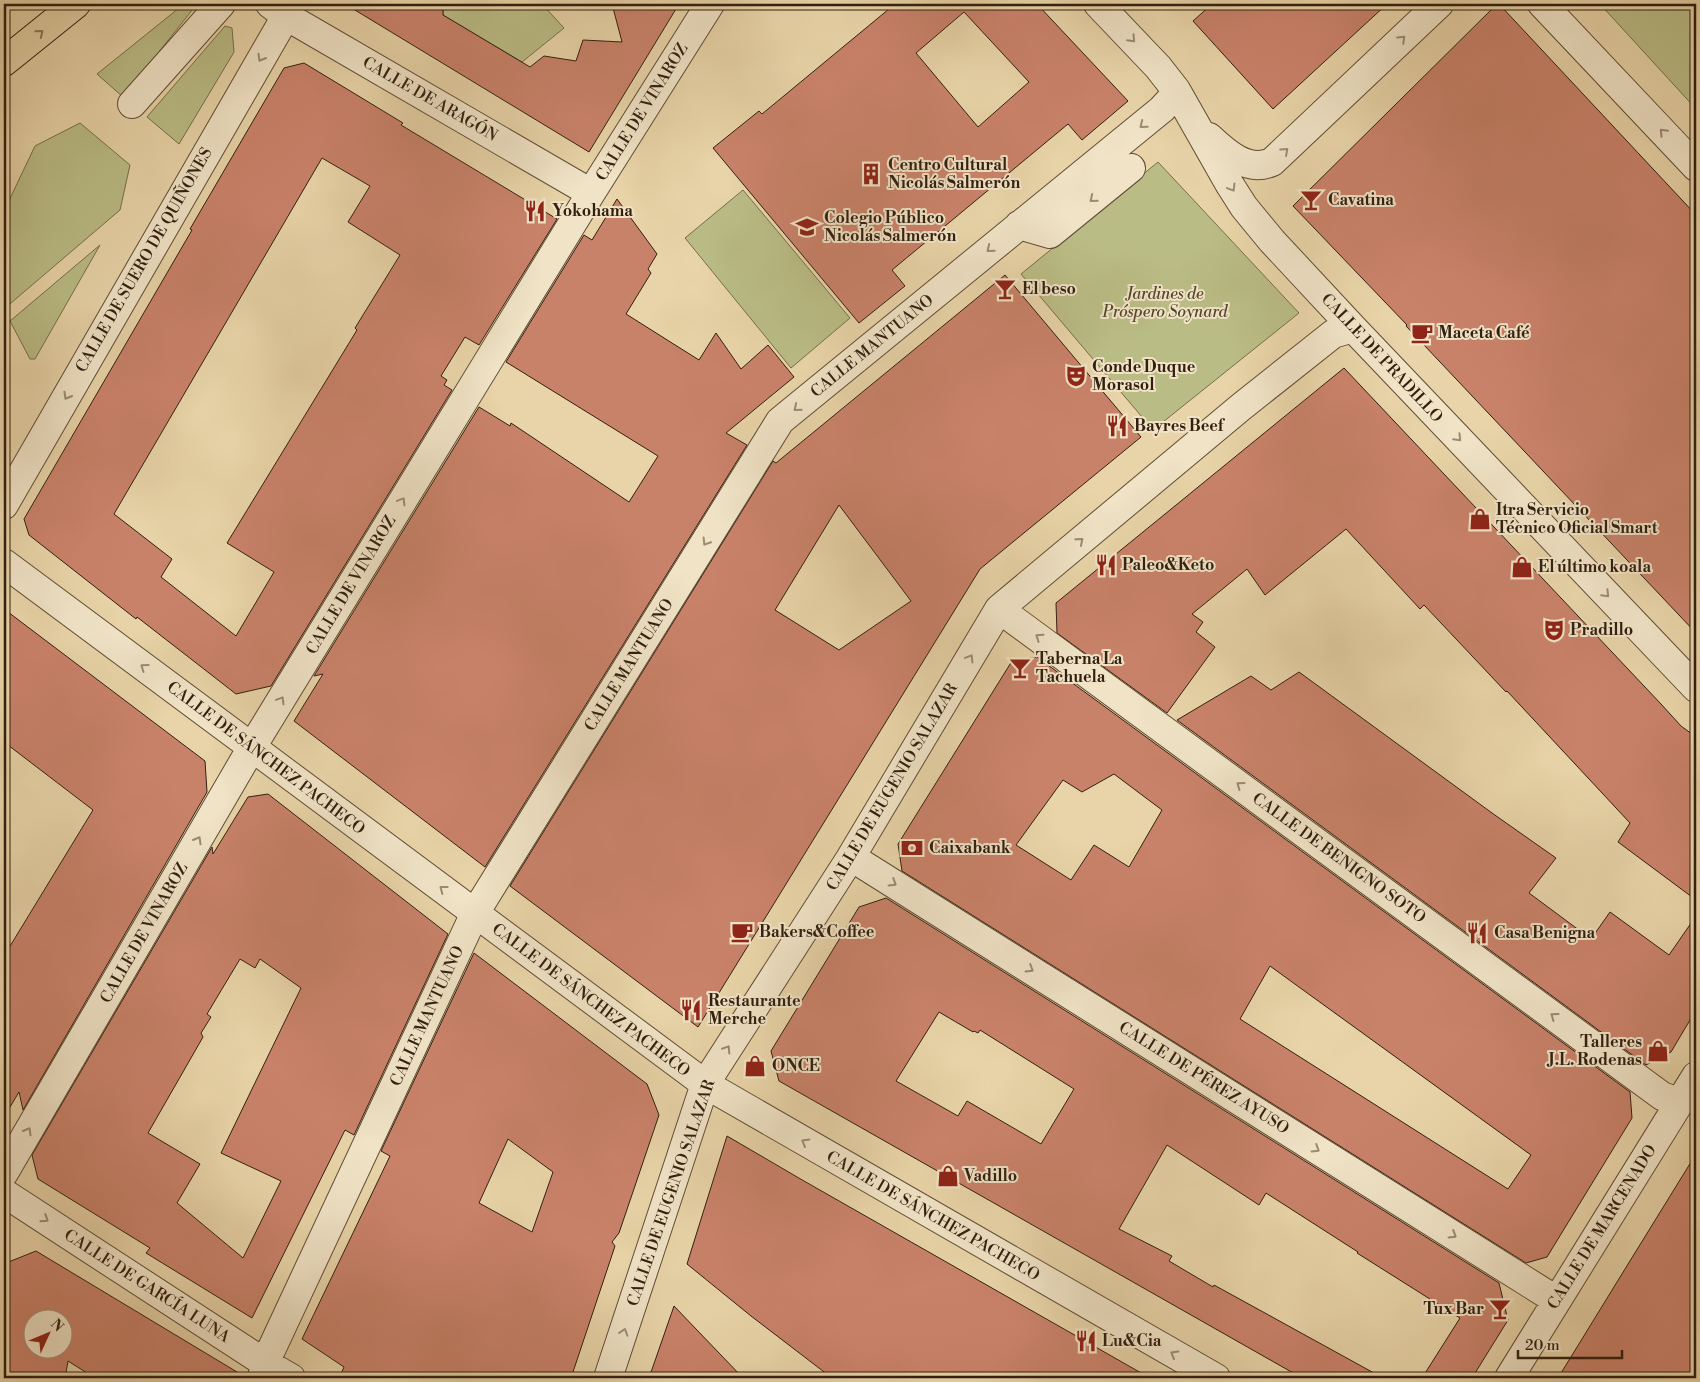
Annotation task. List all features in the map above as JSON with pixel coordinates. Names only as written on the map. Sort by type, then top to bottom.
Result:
[{"type":"main road","points":[[4,62],[76,4]]},
{"type":"street","points":[[132,104],[221,4]]},
{"type":"street","name":"CALLE DE VINAROZ","points":[[4,1173],[252,747],[591,193],[710,4]]},
{"type":"street","name":"CALLE DE PRADILLO","points":[[1098,4],[1158,67],[1176,90],[1230,185],[1244,207],[1272,241],[1353,328],[1693,680]]},
{"type":"street","points":[[1200,130],[1224,151],[1239,160],[1251,165],[1263,166],[1272,162],[1439,4]]},
{"type":"street","points":[[1542,4],[1696,167]]},
{"type":"street","name":"CALLE DE ARAGÓN","points":[[278,10],[591,193]]},
{"type":"street","name":"CALLE DE SUERO DE QUIÑONES","points":[[4,505],[278,10]]},
{"type":"street","name":"CALLE MANTUANO","points":[[263,1371],[475,913],[780,421],[1162,109],[1173,97],[1176,90]]},
{"type":"street","points":[[1019,225],[1050,234],[1131,168]]},
{"type":"street","name":"CALLE DE EUGENIO SALAZAR","points":[[608,1378],[705,1084],[851,857],[999,609],[1241,407],[1333,334],[1353,328]]},
{"type":"street","name":"CALLE DE SÁNCHEZ PACHECO","points":[[4,564],[705,1084],[1216,1378]]},
{"type":"street","name":"CALLE DE BENIGNO SOTO","points":[[999,609],[1662,1096],[1681,1101]]},
{"type":"street","name":"CALLE DE PÉREZ AYUSO","points":[[851,857],[1556,1300]]},
{"type":"street","name":"CALLE DE MARCENADO","points":[[1509,1378],[1696,1076]]},
{"type":"street","name":"CALLE DE GARCÍA LUNA","points":[[4,1193],[263,1371],[291,1378]]},
{"type":"green space","points":[[184,4],[197,4],[123,97],[97,74]]},
{"type":"green space","points":[[443,4],[542,4],[564,28],[522,62],[443,15]]},
{"type":"green space","points":[[1600,4],[1696,4],[1696,109]]},
{"type":"green space","points":[[225,26],[232,28],[234,52],[179,144],[147,117]]},
{"type":"green space","points":[[80,123],[130,165],[120,210],[4,309],[4,211],[35,146]]},
{"type":"green space","name":"Jardines de Próspero Soynard","points":[[1158,162],[1299,313],[1153,430],[1021,274]]},
{"type":"green space","points":[[743,190],[850,318],[791,368],[685,238]]},
{"type":"green space","points":[[100,245],[35,359],[30,359],[10,321]]},
{"type":"building","points":[[345,4],[443,4],[443,15],[530,67],[544,56],[576,61],[583,40],[622,42],[612,4],[679,4],[589,152]]},
{"type":"building","name":"Centro Cultural Nicolás Salmerón","points":[[895,4],[1037,4],[1128,101],[1082,140],[1068,124],[892,270],[905,286],[859,323],[713,148],[759,111],[762,114]],"holes":[[[964,12],[1029,82],[978,127],[916,53]]]},
{"type":"building","points":[[1212,4],[1387,4],[1273,109],[1193,21]]},
{"type":"building","points":[[1497,4],[1696,215],[1696,633],[1293,206]]},
{"type":"building","points":[[304,63],[403,123],[401,125],[557,219],[479,345],[465,337],[441,376],[447,380],[444,385],[452,390],[271,686],[236,694],[29,535],[24,519],[284,68]],"holes":[[[322,158],[370,186],[348,222],[400,255],[355,328],[357,330],[227,543],[274,572],[236,636],[161,577],[172,559],[114,514]]]},
{"type":"building","points":[[617,199],[657,254],[648,269],[651,273],[626,314],[699,360],[716,333],[741,369],[768,345],[794,377],[726,433],[747,445],[485,867],[294,721],[323,674],[314,676],[479,407],[510,426],[511,423],[629,502],[658,456],[506,362],[584,235],[592,240]]},
{"type":"building","points":[[1005,275],[1141,437],[980,569],[698,1027],[510,886],[773,461],[776,463]],"holes":[[[839,505],[911,601],[839,650],[775,610]]]},
{"type":"building","points":[[1344,368],[1681,726],[1696,737],[1696,900],[1618,842],[1630,823],[1424,605],[1420,609],[1346,529],[1265,595],[1247,569],[1192,614],[1203,622],[1196,632],[1215,647],[1167,713],[1057,633],[1056,603]]},
{"type":"building","points":[[4,609],[205,761],[207,792],[23,1110],[19,1092],[4,1117],[4,956],[93,810],[4,742]]},
{"type":"building","points":[[1037,657],[1630,1092],[1632,1118],[1547,1257],[1526,1263],[902,871],[898,844],[1012,661]],"holes":[[[1114,774],[1162,810],[1129,867],[1094,845],[1071,880],[1016,845],[1063,780],[1082,792]],[[1270,966],[1531,1155],[1508,1189],[1240,1019]]]},
{"type":"building","points":[[1299,672],[1556,858],[1529,893],[1591,939],[1610,912],[1669,955],[1696,916],[1696,1010],[1671,1052],[1646,1065],[1177,720],[1251,676],[1271,690]]},
{"type":"building","points":[[268,794],[448,934],[354,1135],[345,1130],[252,1318],[146,1253],[150,1248],[38,1179],[32,1155],[212,847],[213,854],[248,797]],"holes":[[[240,959],[255,968],[260,959],[301,988],[221,1153],[281,1181],[243,1258],[177,1203],[200,1164],[148,1133],[203,1037],[201,1033],[211,1017],[207,1014]]]},
{"type":"building","points":[[886,898],[1499,1283],[1508,1320],[1472,1378],[1422,1378],[1460,1318],[1266,1193],[1259,1205],[1167,1145],[1119,1229],[1172,1256],[1169,1261],[1213,1287],[1214,1285],[1383,1378],[1302,1378],[779,1081],[771,1051],[859,907]],"holes":[[[939,1012],[978,1033],[980,1030],[1074,1089],[1041,1144],[967,1101],[958,1116],[896,1081]]]},
{"type":"building","points":[[474,953],[647,1084],[659,1115],[619,1233],[612,1242],[615,1246],[571,1378],[339,1378],[344,1367],[302,1339],[390,1156],[381,1151]],"holes":[[[508,1139],[553,1172],[532,1232],[479,1203]]]},
{"type":"building","points":[[727,1136],[1150,1378],[832,1378],[687,1264]]},
{"type":"building","points":[[1696,1154],[1696,1378],[1558,1378],[1625,1269]]},
{"type":"building","points":[[36,1251],[247,1378],[95,1378],[68,1361],[65,1378],[4,1378],[4,1279],[6,1263]]},
{"type":"building","points":[[674,1306],[743,1378],[649,1378]]},
{"type":"place","name":"Centro Cultural Nicolás Salmerón","points":[[871,174]]},
{"type":"place","name":"Cavatina","points":[[1311,200]]},
{"type":"place","name":"Yokohama","points":[[535,211]]},
{"type":"place","name":"Colegio Público Nicolás Salmerón","points":[[807,227]]},
{"type":"place","name":"El beso","points":[[1005,289]]},
{"type":"place","name":"Maceta Café","points":[[1422,333]]},
{"type":"place","name":"Conde Duque Morasol","points":[[1076,376]]},
{"type":"place","name":"Bayres Beef","points":[[1117,426]]},
{"type":"place","name":"Itra Servicio Técnico Oficial Smart","points":[[1480,519]]},
{"type":"place","name":"Paleo&Keto","points":[[1106,565]]},
{"type":"place","name":"El último koala","points":[[1522,567]]},
{"type":"place","name":"Pradillo","points":[[1554,630]]},
{"type":"place","name":"Taberna La Tachuela","points":[[1020,668]]},
{"type":"place","name":"Caixabank","points":[[912,848]]},
{"type":"place","name":"Bakers&Coffee","points":[[742,932]]},
{"type":"place","name":"Casa Benigna","points":[[1477,933]]},
{"type":"place","name":"Restaurante Merche","points":[[691,1010]]},
{"type":"place","name":"Talleres J.L. Rodenas","points":[[1658,1051]]},
{"type":"place","name":"ONCE","points":[[755,1066]]},
{"type":"place","name":"Vadillo","points":[[948,1176]]},
{"type":"place","name":"Tux Bar","points":[[1500,1309]]},
{"type":"place","name":"Lu&Cia","points":[[1086,1341]]}]
